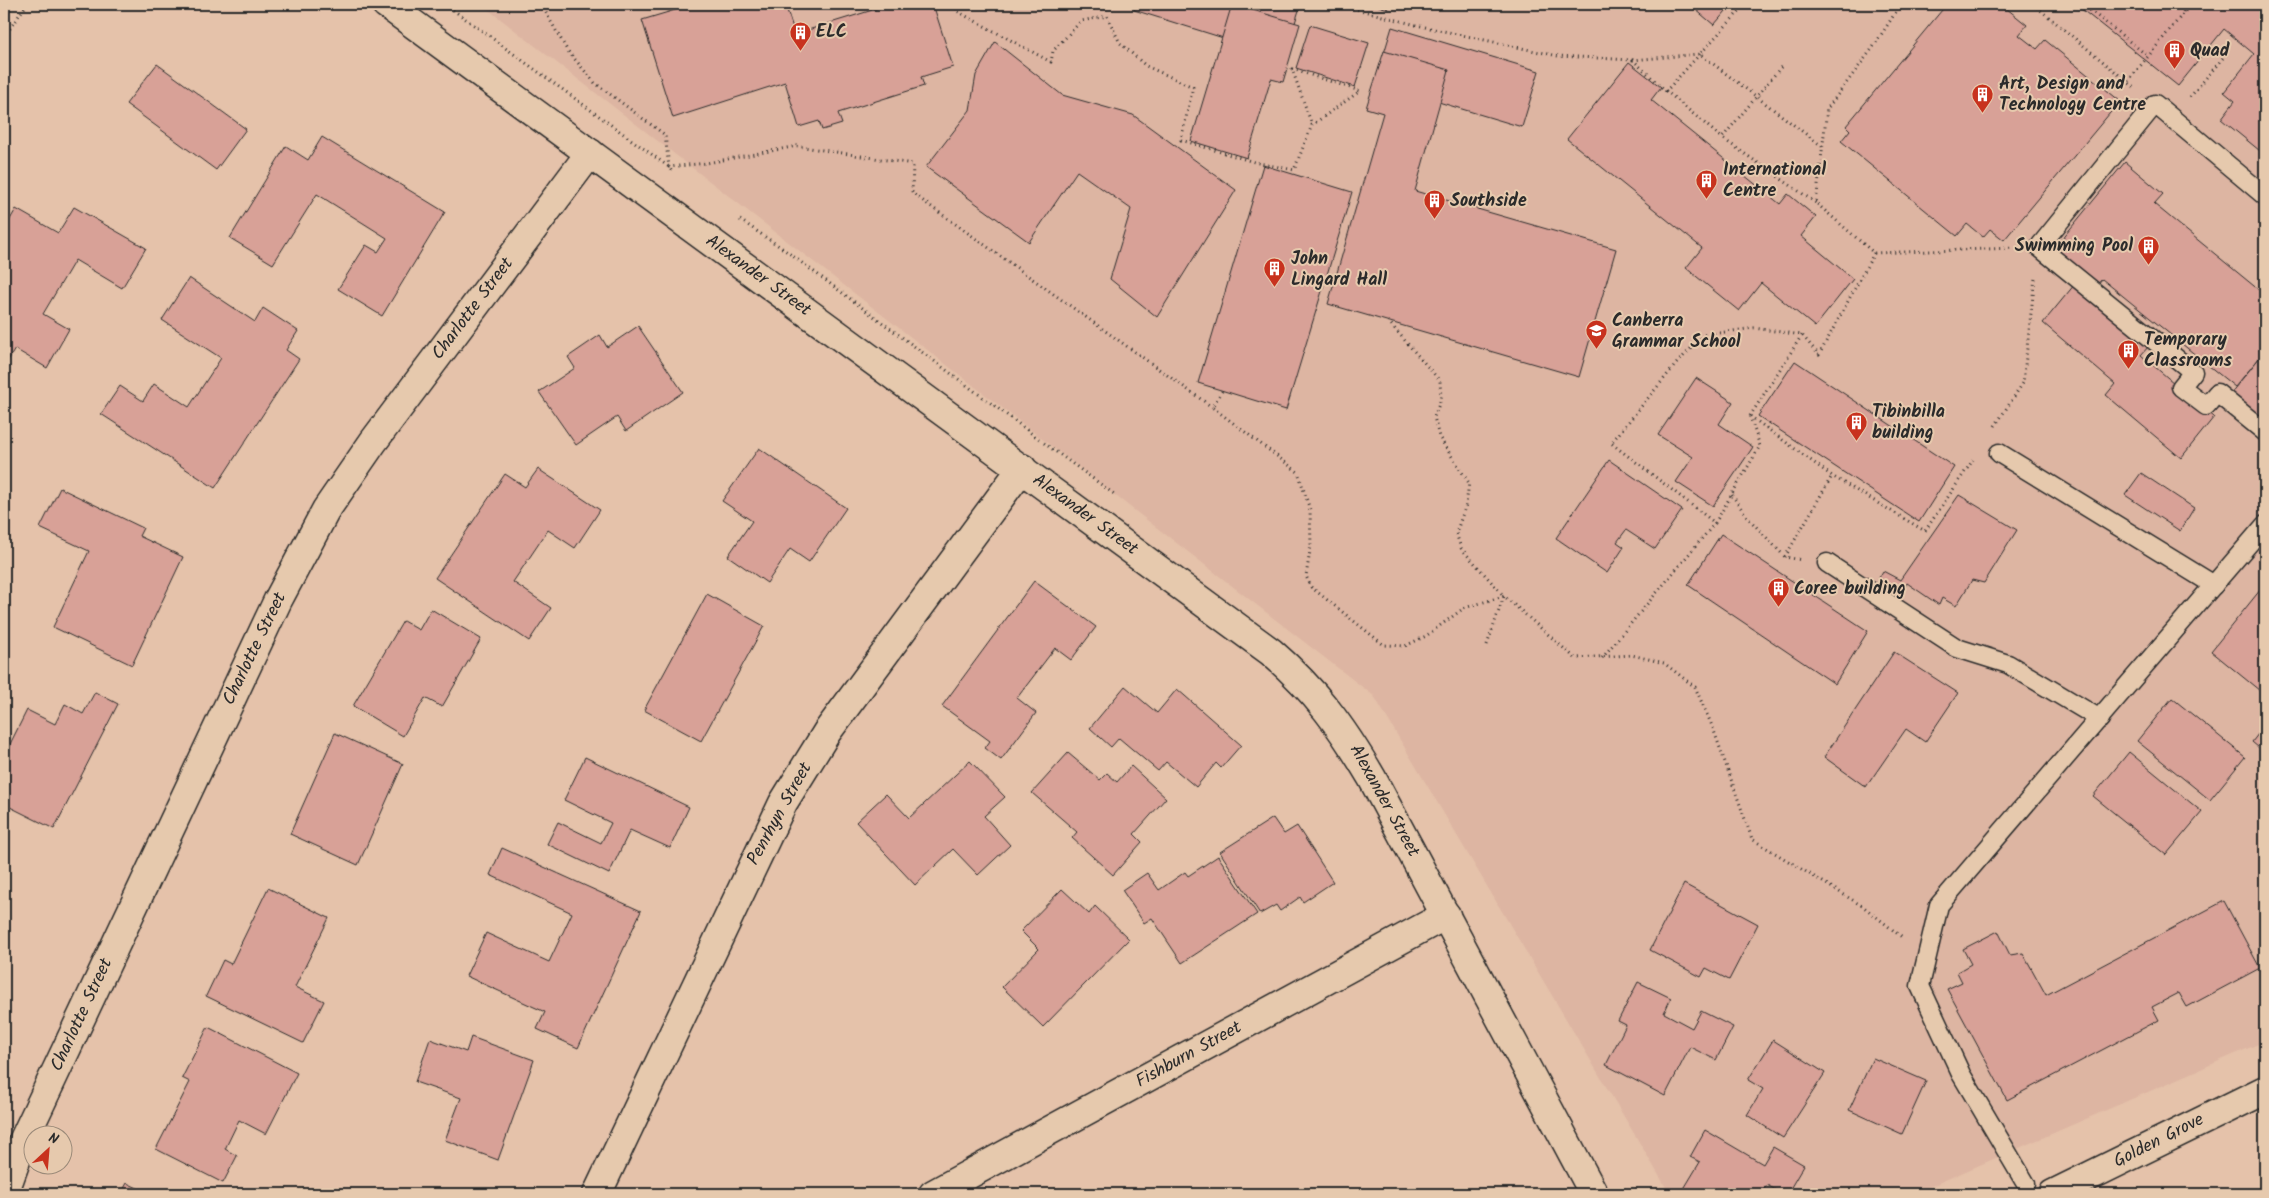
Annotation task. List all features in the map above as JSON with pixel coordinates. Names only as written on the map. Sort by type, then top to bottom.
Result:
[{"type":"street","name":"Alexander Street","points":[[386,4],[1022,468],[1271,652],[1298,675],[1345,733],[1446,915],[1594,1194]]},
{"type":"street","name":"Charlotte Street","points":[[4,1194],[23,1141],[278,600],[326,510],[373,442],[590,153]]},
{"type":"street","name":"Penrhyn Street","points":[[596,1194],[783,803],[827,732],[1022,468]]},
{"type":"street","name":"Fishburn Street","points":[[933,1194],[1446,915]]},
{"type":"street","name":"Golden Grove","points":[[2053,1194],[2265,1090]]},
{"type":"lane","points":[[2265,196],[2155,104],[2039,247],[2193,372],[2182,387],[2188,392],[2206,406],[2217,393],[2265,432]]},
{"type":"lane","points":[[1999,453],[2214,586]]},
{"type":"lane","points":[[2026,1184],[1961,1074],[1920,986],[1939,905],[2265,525]]},
{"type":"lane","points":[[1826,563],[1956,648],[2008,664],[2100,719]]},
{"type":"path","points":[[4,37],[27,4]]},
{"type":"path","points":[[541,4],[567,50],[594,83],[665,135],[668,167],[707,163],[796,146],[913,164],[912,193],[1212,407],[1298,472],[1310,510],[1311,545],[1306,576],[1311,587],[1384,645],[1405,646],[1426,636],[1464,608],[1504,596]]},
{"type":"path","points":[[958,4],[955,10],[1051,62],[1053,51],[1081,21],[1107,16],[1120,43],[1146,66],[1193,87],[1181,140],[1254,162],[1294,170],[1312,125],[1360,91],[1292,69],[1312,125]]},
{"type":"path","points":[[1338,4],[1416,25],[1558,56],[1633,60],[1700,54],[1823,147]]},
{"type":"path","points":[[1666,91],[1746,4]]},
{"type":"path","points":[[1816,203],[1827,109],[1872,49],[1900,4]]},
{"type":"path","points":[[2033,4],[2155,104]]},
{"type":"path","points":[[2082,4],[2148,56]]},
{"type":"path","points":[[2181,16],[2186,4]]},
{"type":"path","points":[[2128,81],[2191,4]]},
{"type":"path","points":[[2172,118],[2228,52]]},
{"type":"path","points":[[1633,60],[1666,91],[1722,138],[1816,203],[1874,254],[2039,247],[2023,383],[1993,428]]},
{"type":"path","points":[[1722,138],[1781,67]]},
{"type":"path","points":[[1716,523],[1611,443],[1677,363],[1704,336],[1754,328],[1802,335],[1819,356],[1874,254]]},
{"type":"path","points":[[1388,322],[1440,380],[1442,399],[1434,417],[1439,437],[1469,483],[1466,505],[1456,533],[1461,548],[1504,596],[1575,658],[1632,655],[1664,663],[1695,687],[1712,728],[1752,839],[1864,907],[1927,957]]},
{"type":"path","points":[[1750,416],[1802,335]]},
{"type":"path","points":[[1212,407],[1222,391]]},
{"type":"path","points":[[1750,416],[1832,476],[1925,531],[1974,458]]},
{"type":"path","points":[[1602,658],[1716,523],[1760,446],[1750,416]]},
{"type":"path","points":[[1785,557],[1832,476]]},
{"type":"path","points":[[1732,495],[1748,518],[1785,557],[1826,563]]},
{"type":"path","points":[[1487,645],[1504,596]]},
{"type":"shaded area","name":"Canberra Grammar School","points":[[481,4],[2265,4],[2265,1041],[1913,1194],[1670,1194],[1374,696]]},
{"type":"building","name":"ELC","points":[[695,4],[785,4],[795,34],[892,4],[933,4],[953,67],[921,77],[924,86],[838,113],[842,124],[822,130],[819,121],[799,127],[785,82],[673,118],[642,20]]},
{"type":"building","points":[[1136,4],[1301,4],[1284,57],[1134,10]]},
{"type":"building","points":[[1232,4],[1300,24],[1283,82],[1271,79],[1247,158],[1191,141]]},
{"type":"building","points":[[1373,4],[1389,4],[1388,9]]},
{"type":"building","points":[[1689,4],[1732,4],[1714,25]]},
{"type":"building","name":"Art, Design and Technology Centre","points":[[1947,4],[2001,4],[2027,25],[2019,35],[2037,49],[2045,40],[2120,101],[2004,240],[1990,229],[1983,237],[1967,224],[1957,236],[1841,141],[1850,130],[1846,126]]},
{"type":"building","name":"Quad","points":[[2075,4],[2265,4],[2265,155],[2221,119],[2235,101],[2224,92],[2254,54],[2224,29],[2178,86]]},
{"type":"building","points":[[1310,25],[1369,43],[1355,87],[1296,68]]},
{"type":"building","points":[[1392,27],[1539,71],[1522,127],[1375,83]]},
{"type":"building","points":[[995,42],[1062,95],[1133,115],[1236,190],[1157,317],[1110,279],[1131,209],[1077,171],[1029,242],[926,167],[970,110],[976,75]]},
{"type":"building","name":"Southside","points":[[1384,51],[1449,70],[1415,191],[1616,249],[1579,377],[1328,304],[1383,113],[1366,108]]},
{"type":"building","name":"International Centre","points":[[1629,62],[1661,87],[1651,100],[1780,204],[1788,194],[1816,217],[1801,236],[1853,279],[1815,327],[1761,283],[1739,311],[1686,268],[1702,248],[1567,139]]},
{"type":"building","points":[[157,64],[246,129],[216,170],[126,104]]},
{"type":"building","points":[[322,137],[445,212],[382,316],[338,289],[366,245],[378,252],[387,238],[317,194],[273,264],[230,238],[286,146],[308,160]]},
{"type":"building","name":"Swimming Pool","points":[[2125,162],[2163,194],[2154,204],[2265,295],[2265,351],[2235,387],[2102,279],[2096,286],[2052,251]]},
{"type":"building","name":"John Lingard Hall","points":[[1263,165],[1352,192],[1286,410],[1198,383]]},
{"type":"building","points":[[74,207],[146,248],[122,288],[75,260],[43,314],[69,329],[47,368],[15,349],[4,367],[4,230],[16,209],[58,233]]},
{"type":"building","points":[[189,278],[255,322],[263,308],[298,331],[286,350],[299,359],[215,488],[101,414],[120,386],[143,401],[154,384],[189,407],[221,358],[162,320]]},
{"type":"building","name":"Temporary Classrooms","points":[[2075,284],[2149,346],[2141,355],[2214,417],[2181,458],[2106,395],[2115,384],[2043,323]]},
{"type":"building","points":[[638,326],[683,392],[626,431],[617,417],[576,445],[539,392],[575,368],[568,357],[600,335],[607,347]]},
{"type":"building","points":[[2265,351],[2265,423],[2230,394]]},
{"type":"building","name":"Tibinbilla building","points":[[1795,361],[1954,467],[1919,522],[1758,416]]},
{"type":"building","points":[[1696,378],[1733,402],[1719,424],[1753,447],[1713,506],[1676,482],[1693,457],[1658,435]]},
{"type":"building","points":[[759,448],[846,508],[809,562],[790,549],[767,583],[728,556],[752,521],[722,501]]},
{"type":"building","points":[[1609,460],[1682,510],[1655,549],[1626,530],[1617,542],[1624,547],[1607,573],[1556,538]]},
{"type":"building","points":[[538,469],[600,510],[575,548],[548,530],[513,582],[551,608],[529,641],[435,578],[505,474],[525,487]]},
{"type":"building","points":[[2141,473],[2194,508],[2180,531],[2125,495]]},
{"type":"building","points":[[60,488],[143,528],[139,536],[183,557],[132,665],[53,627],[89,551],[40,528]]},
{"type":"building","points":[[1959,495],[2017,530],[1984,583],[1972,580],[1956,606],[1942,598],[1939,605],[1907,583],[1902,593],[1879,578],[1883,571],[1900,580]]},
{"type":"building","name":"Coree building","points":[[1721,534],[1868,631],[1835,684],[1688,585]]},
{"type":"building","points":[[1034,581],[1096,627],[1071,660],[1055,648],[1017,698],[1036,713],[1001,760],[985,748],[990,741],[942,706]]},
{"type":"building","points":[[2265,584],[2265,695],[2211,651]]},
{"type":"building","points":[[707,594],[764,626],[701,741],[644,710]]},
{"type":"building","points":[[431,609],[481,639],[442,707],[425,698],[403,736],[353,706],[403,621],[419,630]]},
{"type":"building","points":[[1894,652],[1958,693],[1925,742],[1906,729],[1866,787],[1824,757]]},
{"type":"building","points":[[1125,686],[1157,713],[1177,689],[1241,745],[1221,768],[1216,763],[1196,787],[1166,762],[1158,771],[1119,738],[1111,747],[1090,728]]},
{"type":"building","points":[[95,692],[118,704],[54,829],[4,804],[4,756],[27,710],[55,724],[65,704],[83,714]]},
{"type":"building","points":[[2172,698],[2245,757],[2210,800],[2137,741]]},
{"type":"building","points":[[2265,725],[2265,753],[2252,742]]},
{"type":"building","points":[[335,733],[403,764],[358,865],[290,834]]},
{"type":"building","points":[[2129,752],[2202,812],[2166,855],[2093,796]]},
{"type":"building","points":[[1068,753],[1100,780],[1107,773],[1117,782],[1131,766],[1166,798],[1134,834],[1142,842],[1113,875],[1072,838],[1077,832],[1032,793]]},
{"type":"building","points":[[585,757],[689,807],[670,848],[630,830],[609,874],[547,844],[558,822],[601,843],[611,823],[564,800]]},
{"type":"building","points":[[970,761],[1005,797],[984,816],[1010,845],[978,875],[953,849],[915,885],[856,822],[886,794],[909,818]]},
{"type":"building","points":[[1273,818],[1284,834],[1297,826],[1333,882],[1303,902],[1300,897],[1280,911],[1276,905],[1260,914],[1220,852]]},
{"type":"building","points":[[502,848],[641,911],[578,1048],[537,1029],[545,1012],[466,976],[486,933],[549,962],[572,913],[490,875]]},
{"type":"building","points":[[1218,856],[1257,914],[1182,963],[1152,918],[1144,923],[1122,890],[1147,873],[1159,890],[1185,872],[1188,876]]},
{"type":"building","points":[[1684,884],[1758,924],[1729,980],[1706,968],[1701,977],[1650,950]]},
{"type":"building","points":[[268,888],[329,918],[295,987],[324,1001],[303,1043],[206,996],[223,960],[231,964]]},
{"type":"building","points":[[1062,889],[1089,914],[1095,906],[1129,939],[1043,1027],[1002,987],[1039,949],[1021,931]]},
{"type":"building","points":[[2224,901],[2260,968],[2187,1007],[2179,993],[2152,1007],[2159,1020],[2007,1100],[1947,989],[1962,982],[1957,972],[1971,964],[1963,949],[1998,931],[2010,955],[2023,953],[2046,995]]},
{"type":"building","points":[[1638,982],[1671,998],[1664,1013],[1692,1028],[1701,1011],[1733,1027],[1716,1060],[1690,1047],[1665,1096],[1606,1065],[1626,1025],[1618,1021]]},
{"type":"building","points":[[208,1027],[297,1073],[266,1134],[239,1120],[225,1149],[237,1156],[223,1183],[156,1149],[190,1082],[182,1078]]},
{"type":"building","points":[[471,1037],[534,1060],[498,1160],[445,1140],[461,1098],[415,1082],[430,1039],[466,1052]]},
{"type":"building","points":[[1773,1040],[1825,1073],[1783,1138],[1747,1115],[1763,1089],[1748,1080]]},
{"type":"building","points":[[1873,1058],[1926,1081],[1902,1134],[1849,1110]]},
{"type":"building","points":[[1705,1130],[1763,1164],[1773,1147],[1804,1165],[1787,1194],[1783,1194],[1767,1185],[1761,1194],[1685,1194],[1682,1192],[1700,1162],[1690,1157]]},
{"type":"building","points":[[127,1183],[150,1194],[121,1194]]},
{"type":"place","name":"ELC","points":[[800,51]]},
{"type":"place","name":"Quad","points":[[2174,70]]},
{"type":"place","name":"Art, Design and Technology Centre","points":[[1983,113]]},
{"type":"place","name":"International Centre","points":[[1707,199]]},
{"type":"place","name":"Southside","points":[[1434,220]]},
{"type":"place","name":"Swimming Pool","points":[[2149,265]]},
{"type":"place","name":"John Lingard Hall","points":[[1275,288]]},
{"type":"place","name":"Canberra Grammar School","points":[[1596,350]]},
{"type":"place","name":"Temporary Classrooms","points":[[2128,369]]},
{"type":"place","name":"Tibinbilla building","points":[[1856,441]]},
{"type":"place","name":"Coree building","points":[[1778,608]]}]
